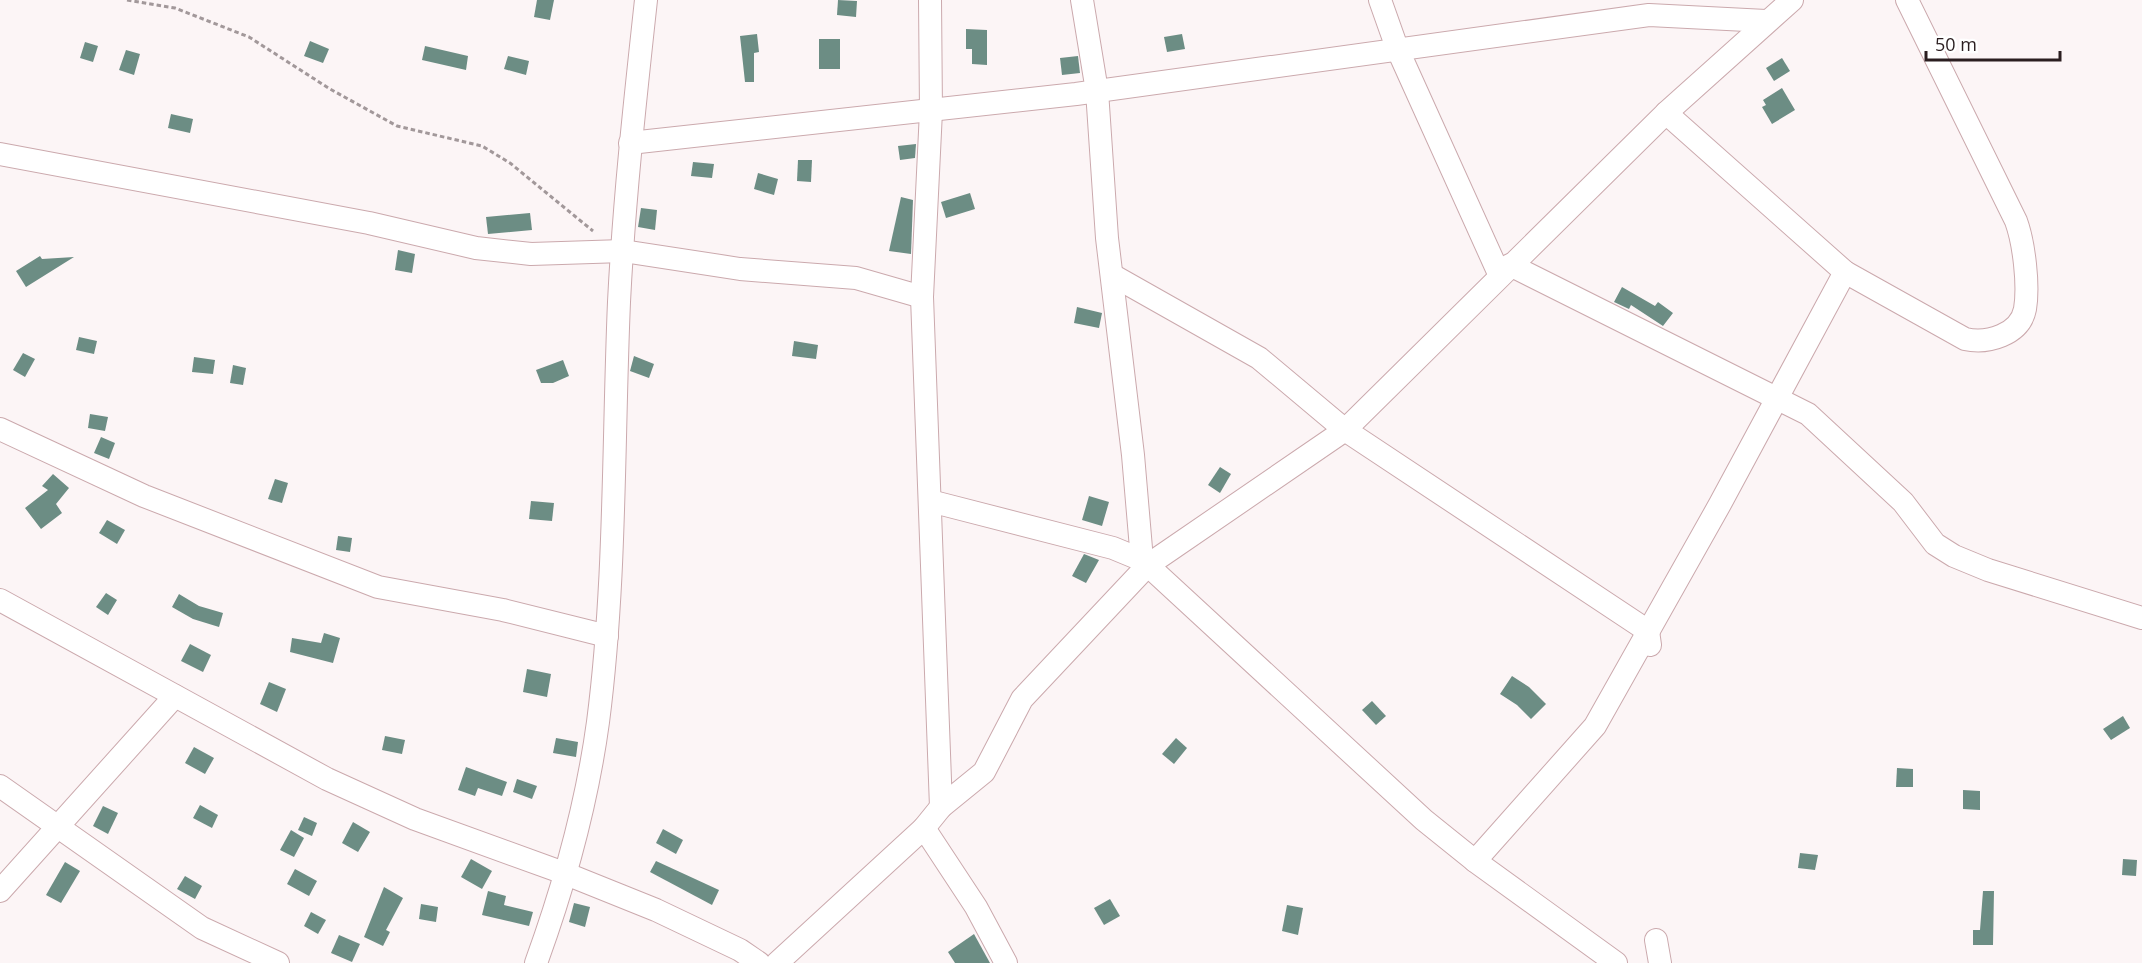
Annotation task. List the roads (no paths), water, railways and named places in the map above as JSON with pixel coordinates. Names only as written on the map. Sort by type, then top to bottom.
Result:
[{"type":"street","points":[[536,963],[552,919],[580,815],[598,724],[607,636],[623,251],[630,142],[646,0]]},
{"type":"street","points":[[930,0],[931,111],[922,297],[941,807]]},
{"type":"street","points":[[1082,0],[1097,91],[1112,275],[1145,562]]},
{"type":"street","points":[[1380,0],[1398,48],[1505,271],[1777,397],[1808,414],[1903,502],[1935,544],[1954,556],[1988,570],[2142,618]]},
{"type":"street","points":[[777,963],[924,828],[941,807],[984,772],[1022,699],[1145,562],[1345,430],[1666,113],[1792,0]]},
{"type":"street","points":[[1666,113],[1845,272],[1965,339],[1982,342],[2012,331],[2025,310],[2024,243],[2016,221],[1907,0]]},
{"type":"street","points":[[630,142],[931,111],[1097,91],[1649,15],[1766,21]]},
{"type":"street","points":[[0,154],[369,223],[476,248],[531,254],[623,251],[740,269],[856,278],[922,297]]},
{"type":"street","points":[[1475,861],[1595,726],[1649,638],[1845,272]]},
{"type":"street","points":[[1112,275],[1259,358],[1345,430],[1649,638]]},
{"type":"street","points":[[0,429],[144,496],[378,587],[503,610],[607,636]]},
{"type":"street","points":[[930,501],[1113,548],[1145,562],[1424,820],[1475,861],[1616,963]]},
{"type":"street","points":[[0,600],[327,779],[415,819],[564,873],[656,910],[740,950],[759,963]]},
{"type":"street","points":[[0,891],[175,696]]},
{"type":"street","points":[[0,786],[208,932],[278,963]]},
{"type":"street","points":[[924,828],[976,907],[1006,963]]},
{"type":"street","points":[[1656,940],[1660,963]]}]
